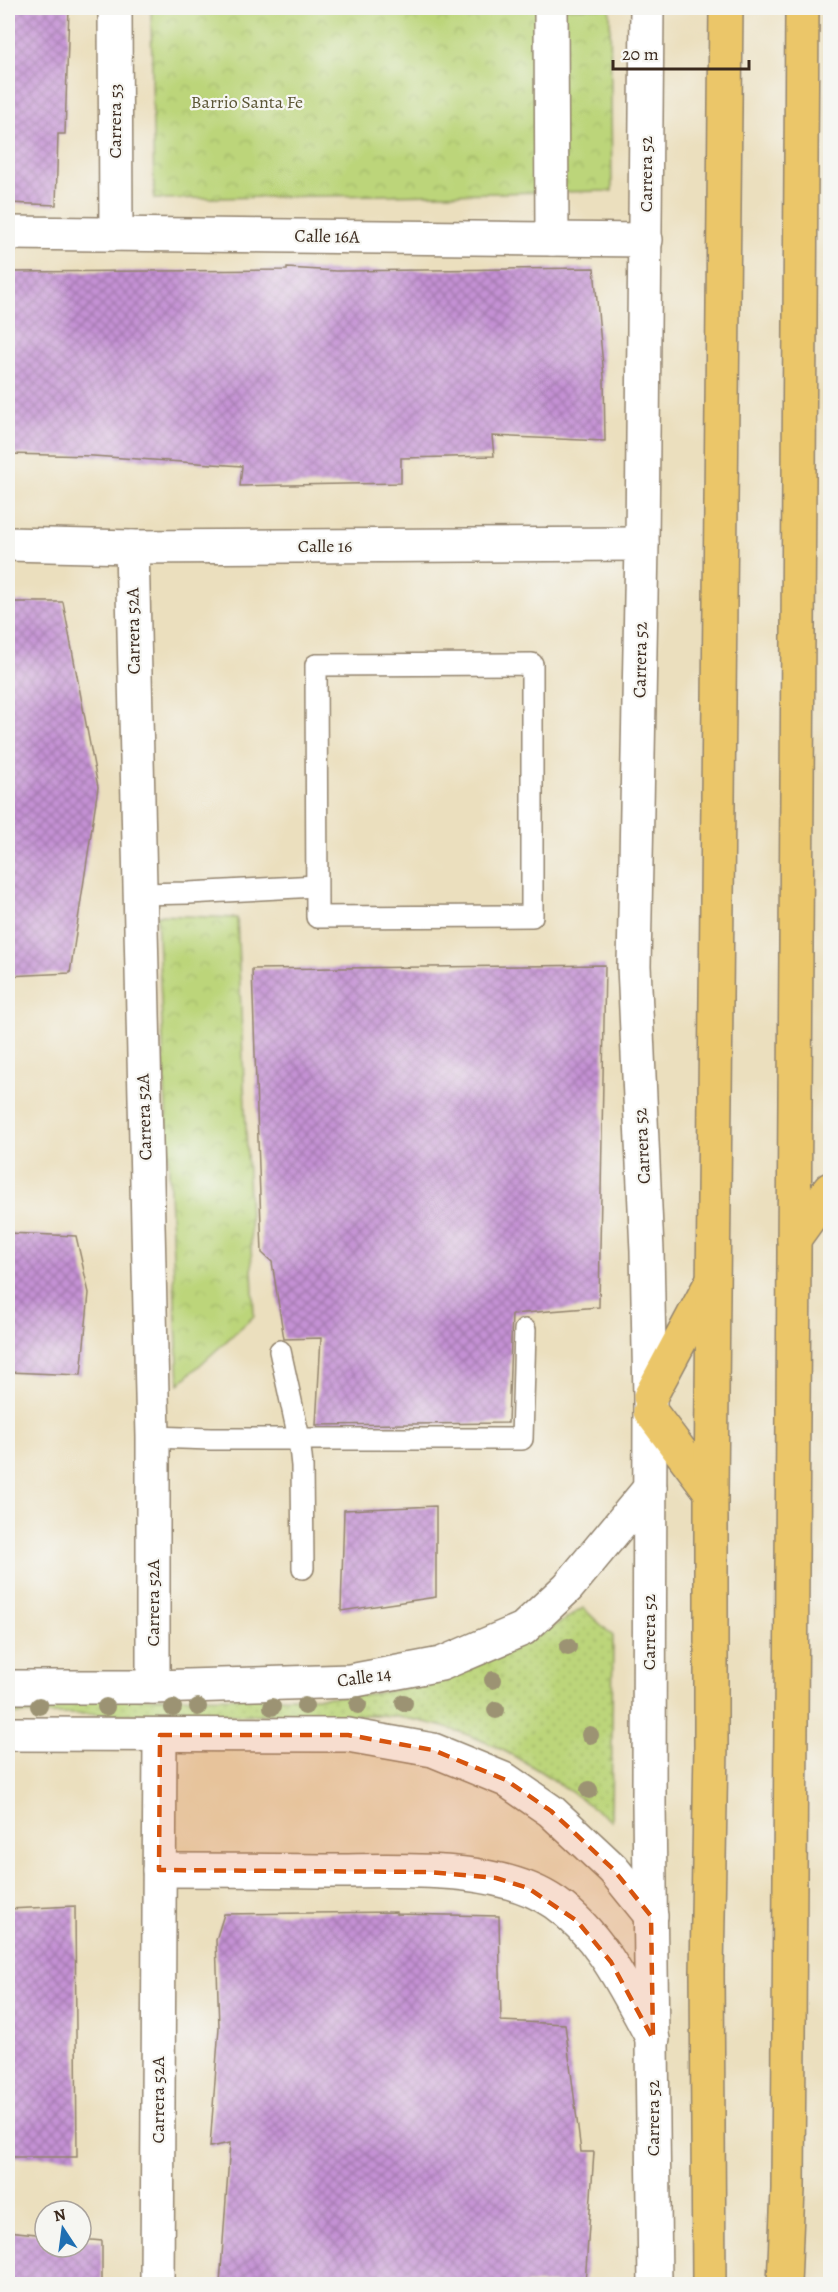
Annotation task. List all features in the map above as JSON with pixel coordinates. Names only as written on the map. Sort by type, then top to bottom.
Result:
[{"type":"main road","points":[[709,2284],[707,1972],[711,1746],[711,1492],[726,8]]},
{"type":"main road","points":[[784,2284],[788,2189],[802,8]]},
{"type":"main road","points":[[794,1239],[831,1189]]},
{"type":"main road","points":[[711,1492],[650,1404],[713,1279]]},
{"type":"main road","points":[[690,2284],[709,2182]]},
{"type":"main road","points":[[788,2189],[808,2284]]},
{"type":"street","name":"Carrera 53","points":[[115,8],[116,234]]},
{"type":"street","points":[[551,8],[552,239]]},
{"type":"street","name":"Carrera 52","points":[[646,8],[646,240],[634,966],[647,1251],[650,1404],[651,1916],[655,2284]]},
{"type":"street","name":"Calle 16A","points":[[8,233],[646,240]]},
{"type":"street","name":"Calle 16","points":[[8,544],[132,547],[642,544]]},
{"type":"street","name":"Carrera 52A","points":[[132,547],[138,894],[153,1437],[153,1687]]},
{"type":"street","name":"Calle 14","points":[[8,1687],[153,1687],[350,1681],[441,1664],[523,1629],[568,1587],[650,1488]]},
{"type":"street","points":[[8,1734],[348,1734],[433,1750],[506,1780],[552,1811],[613,1869],[651,1916]]},
{"type":"street","name":"Carrera 52A","points":[[157,2284],[160,1735]]},
{"type":"street","points":[[159,1870],[429,1872],[496,1878],[528,1888],[555,1903],[577,1921],[611,1962],[653,2039]]},
{"type":"lane","points":[[532,664],[532,916],[317,917],[316,886],[316,665],[532,664]]},
{"type":"lane","points":[[138,894],[316,886]]},
{"type":"lane","points":[[153,1437],[211,1439],[522,1438],[525,1330]]},
{"type":"lane","points":[[280,1351],[299,1438],[302,1466],[303,1568]]},
{"type":"highlighted area","points":[[160,1735],[348,1735],[433,1750],[506,1780],[551,1811],[613,1869],[651,1916],[653,2039],[611,1962],[577,1921],[528,1888],[496,1878],[429,1872],[159,1870]]},
{"type":"green space","name":"Barrio Santa Fe","points":[[151,8],[610,8],[612,191],[154,199]]},
{"type":"green space","points":[[157,915],[237,918],[254,1316],[179,1384]]},
{"type":"green space","points":[[583,1608],[613,1636],[611,1821],[557,1782],[504,1751],[476,1738],[415,1720],[381,1715],[8,1714],[8,1699],[327,1697],[389,1691],[432,1681],[477,1665],[521,1645]]},
{"type":"building","points":[[8,8],[69,8],[65,134],[58,134],[56,205],[8,203]]},
{"type":"building","points":[[287,268],[336,271],[594,268],[604,377],[605,441],[492,436],[494,456],[401,458],[401,483],[240,486],[242,466],[93,456],[8,454],[8,272],[287,270]]},
{"type":"building","points":[[8,602],[63,602],[98,787],[70,973],[8,976]]},
{"type":"building","points":[[605,965],[599,1307],[512,1314],[508,1423],[316,1425],[321,1338],[284,1339],[272,1262],[262,1253],[252,969]]},
{"type":"building","points":[[8,1233],[76,1236],[89,1293],[81,1375],[8,1372]]},
{"type":"building","points":[[436,1506],[436,1597],[341,1611],[344,1510]]},
{"type":"building","points":[[75,1906],[77,2157],[8,2157],[8,1909]]},
{"type":"building","points":[[396,1912],[396,1914],[499,1916],[501,2021],[565,2024],[581,2152],[594,2152],[585,2284],[220,2284],[230,2143],[210,2147],[219,2027],[216,1940],[224,1914]]},
{"type":"building","points":[[8,2231],[33,2234],[33,2259],[93,2259],[93,2240],[102,2241],[102,2284],[8,2284]]}]
